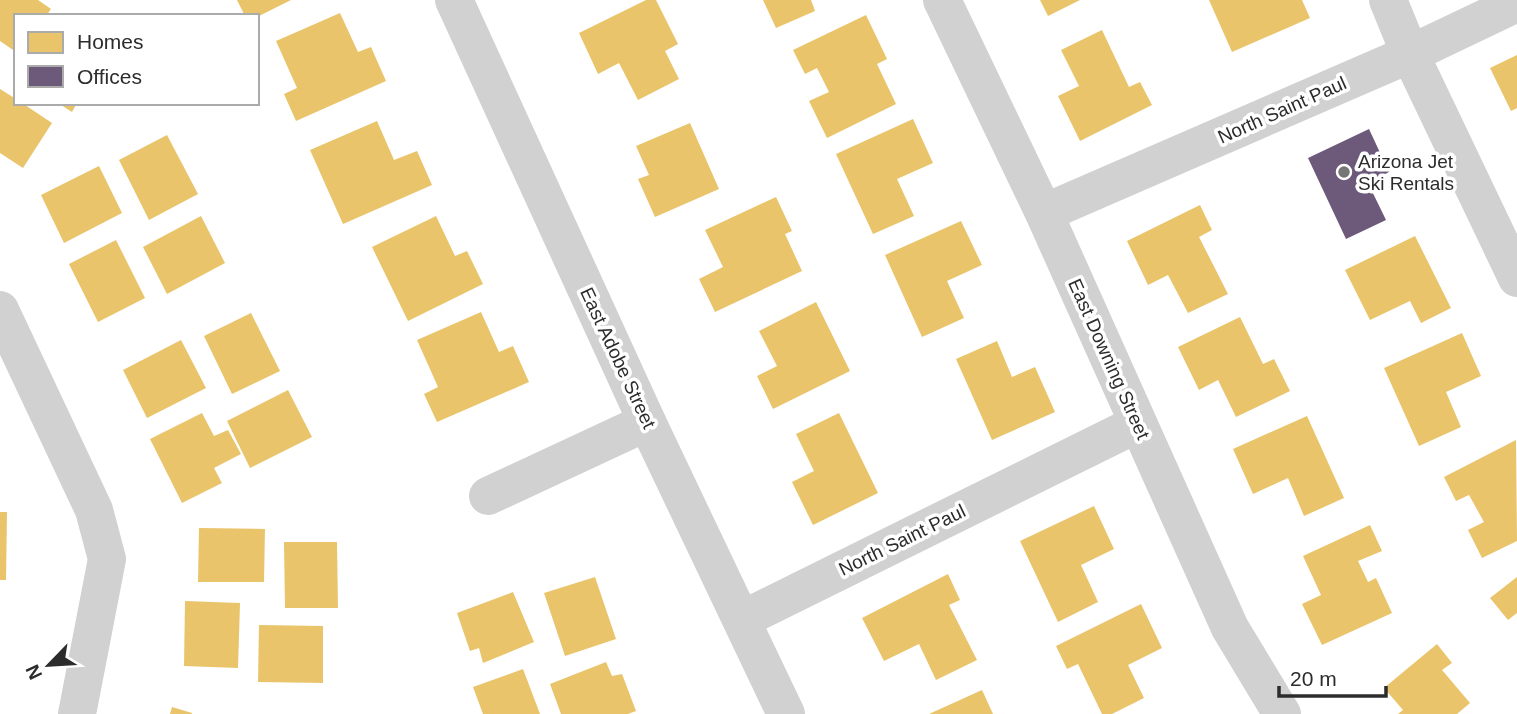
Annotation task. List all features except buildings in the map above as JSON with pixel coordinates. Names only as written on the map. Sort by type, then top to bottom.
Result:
[{"type":"street","name":"East Adobe Street","points":[[454,0],[647,422],[786,714]]},
{"type":"street","name":"East Downing Street","points":[[942,0],[1044,213],[1230,628],[1282,714]]},
{"type":"street","points":[[1388,0],[1410,54],[1517,278]]},
{"type":"street","name":"North Saint Paul","points":[[1044,213],[1410,54],[1517,3]]},
{"type":"street","points":[[0,310],[94,510],[107,559],[77,714]]},
{"type":"street","points":[[488,496],[647,422]]},
{"type":"street","name":"North Saint Paul","points":[[743,619],[1137,424]]},
{"type":"place","name":"Arizona Jet Ski Rentals","points":[[1344,172]]}]
